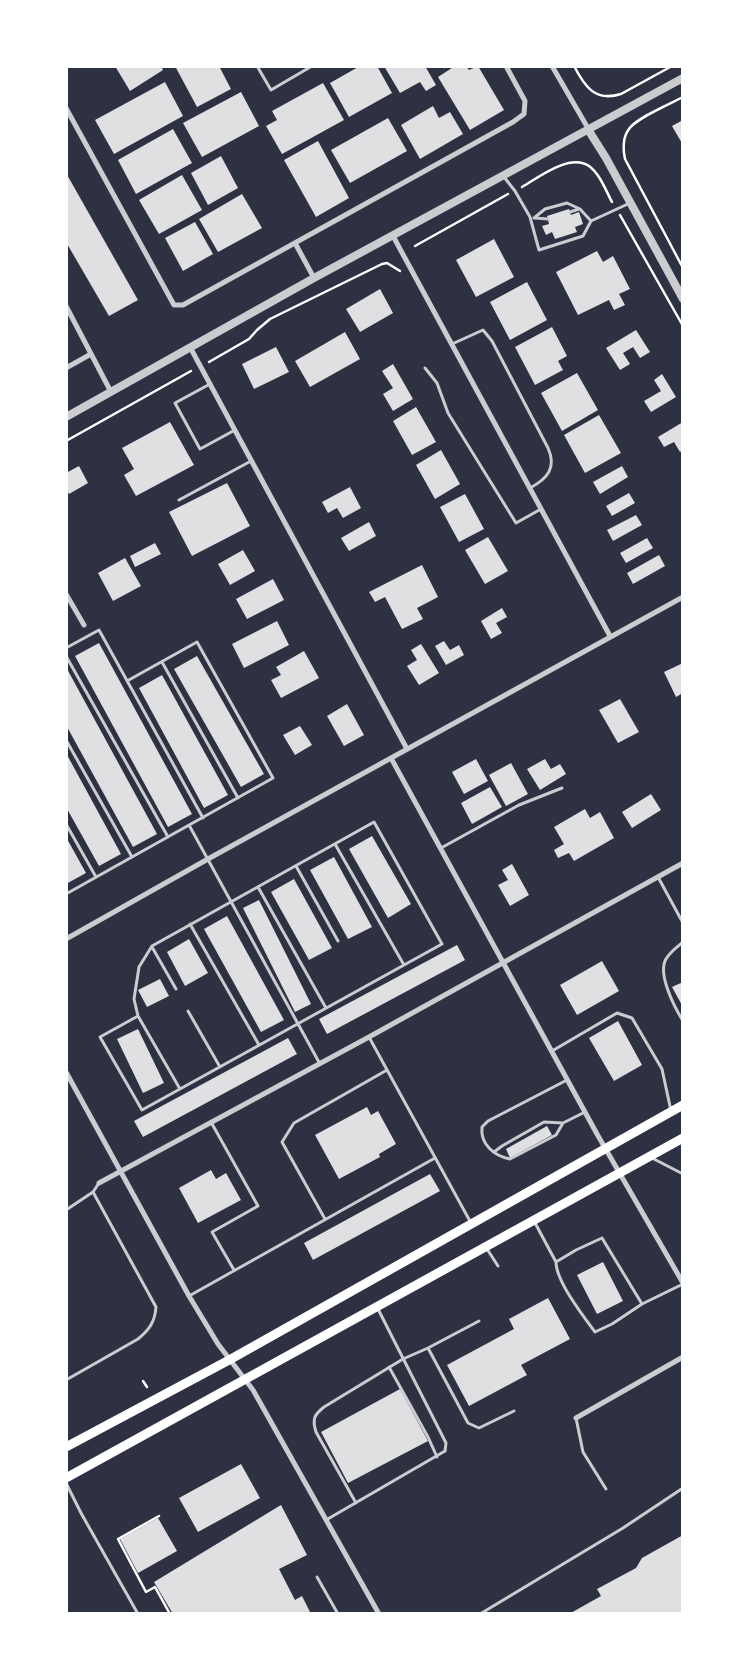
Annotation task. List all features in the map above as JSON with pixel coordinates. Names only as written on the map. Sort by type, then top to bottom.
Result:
[{"type":"main road","points":[[66,1447],[231,1359],[683,1105]]},
{"type":"main road","points":[[66,1478],[683,1138]]},
{"type":"street","points":[[66,108],[174,305],[183,305],[513,122],[524,114],[525,101],[506,66]]},
{"type":"street","points":[[552,66],[606,158],[683,298]]},
{"type":"street","points":[[66,417],[314,278],[589,131],[683,78]]},
{"type":"street","points":[[393,236],[610,636]]},
{"type":"street","points":[[295,243],[314,278]]},
{"type":"street","points":[[66,306],[111,392]]},
{"type":"street","points":[[190,347],[406,749]]},
{"type":"street","points":[[66,368],[91,354]]},
{"type":"street","points":[[66,594],[84,625]]},
{"type":"street","points":[[66,939],[683,597]]},
{"type":"street","points":[[391,758],[620,1174],[683,1284]]},
{"type":"street","points":[[99,1183],[369,1038],[683,863]]},
{"type":"street","points":[[66,1072],[189,1296],[218,1344],[253,1390],[379,1614]]},
{"type":"street","points":[[576,1418],[683,1358]]},
{"type":"lane","points":[[257,66],[270,90],[312,66]]},
{"type":"lane","points":[[503,176],[532,218],[539,250],[583,236],[591,220],[630,203]]},
{"type":"lane","points":[[532,218],[545,209],[567,203],[580,209],[591,220]]},
{"type":"lane","points":[[570,212],[580,209]]},
{"type":"lane","points":[[532,218],[548,219]]},
{"type":"lane","points":[[452,344],[483,330],[492,341],[548,448],[552,460],[552,466],[544,478],[530,488]]},
{"type":"lane","points":[[425,368],[438,383],[448,413],[516,523],[541,509]]},
{"type":"lane","points":[[210,384],[175,403],[179,411],[200,449],[235,430]]},
{"type":"lane","points":[[179,500],[252,461]]},
{"type":"lane","points":[[66,648],[99,630],[203,818]]},
{"type":"lane","points":[[66,894],[273,778],[197,642],[127,681]]},
{"type":"lane","points":[[66,656],[168,837]]},
{"type":"lane","points":[[162,662],[238,798]]},
{"type":"lane","points":[[67,742],[132,857]]},
{"type":"lane","points":[[441,848],[519,805],[562,788]]},
{"type":"lane","points":[[138,1016],[100,1037],[142,1110],[259,1046],[442,944],[374,822],[152,946],[139,967],[134,999],[138,1016],[180,1089]]},
{"type":"lane","points":[[66,824],[96,877]]},
{"type":"lane","points":[[189,825],[320,1064]]},
{"type":"lane","points":[[335,844],[404,965]]},
{"type":"lane","points":[[296,866],[338,942]]},
{"type":"lane","points":[[658,877],[683,923]]},
{"type":"lane","points":[[258,887],[326,1008]]},
{"type":"lane","points":[[190,924],[259,1046]]},
{"type":"lane","points":[[683,942],[670,953],[663,964],[664,976],[672,1002],[683,1021]]},
{"type":"lane","points":[[152,946],[176,989]]},
{"type":"lane","points":[[188,1011],[220,1067]]},
{"type":"lane","points":[[552,1051],[617,1013],[632,1018],[662,1069],[672,1111]]},
{"type":"lane","points":[[369,1038],[472,1224]]},
{"type":"lane","points":[[326,1219],[282,1142],[294,1123],[386,1070]]},
{"type":"lane","points":[[568,1080],[488,1121],[482,1127],[481,1135],[483,1140],[494,1152],[503,1158],[510,1159],[521,1155],[556,1135],[563,1124],[586,1112]]},
{"type":"lane","points":[[210,1122],[258,1206],[212,1232],[234,1270]]},
{"type":"lane","points":[[494,1152],[544,1122],[563,1124]]},
{"type":"lane","points":[[649,1157],[683,1174]]},
{"type":"lane","points":[[189,1296],[435,1158]]},
{"type":"lane","points":[[66,1210],[93,1192],[99,1183]]},
{"type":"lane","points":[[66,1380],[138,1340],[147,1331],[155,1318],[156,1308],[93,1192]]},
{"type":"lane","points":[[533,1220],[556,1262],[556,1270],[575,1304],[595,1332],[612,1324],[642,1304],[683,1284]]},
{"type":"lane","points":[[556,1262],[602,1238],[642,1304]]},
{"type":"lane","points":[[486,1246],[498,1266]]},
{"type":"lane","points":[[326,1520],[445,1451],[446,1443],[377,1306]]},
{"type":"lane","points":[[356,1502],[316,1432],[313,1419],[315,1415],[324,1407],[389,1367],[479,1321]]},
{"type":"lane","points":[[428,1348],[468,1422],[474,1427],[479,1428],[514,1411]]},
{"type":"lane","points":[[389,1367],[428,1437],[436,1457]]},
{"type":"lane","points":[[576,1418],[583,1452],[606,1489]]},
{"type":"lane","points":[[66,1483],[138,1614]]},
{"type":"lane","points":[[480,1614],[623,1528],[683,1488]]},
{"type":"lane","points":[[318,1577],[338,1614]]},
{"type":"path","points":[[574,66],[583,83],[594,93],[612,97],[672,66]]},
{"type":"path","points":[[683,97],[629,128],[624,138],[623,149],[625,159],[683,268]]},
{"type":"path","points":[[208,363],[249,339],[270,319],[382,264],[386,263],[400,271]]},
{"type":"path","points":[[66,440],[191,371]]},
{"type":"path","points":[[143,1380],[147,1387]]},
{"type":"path","points":[[159,1516],[118,1539],[146,1592],[155,1587],[170,1614]]},
{"type":"building","points":[[115,66],[161,66],[163,70],[130,91]]},
{"type":"building","points":[[175,66],[219,66],[231,89],[197,107]]},
{"type":"building","points":[[360,66],[377,66],[392,93],[349,117],[330,83]]},
{"type":"building","points":[[384,66],[425,66],[436,85],[426,91],[420,82],[400,93]]},
{"type":"building","points":[[455,66],[466,66],[469,70],[478,66],[504,110],[470,130],[438,77]]},
{"type":"building","points":[[165,82],[183,116],[114,154],[95,120]]},
{"type":"building","points":[[323,83],[344,120],[282,154],[266,126],[277,120],[272,111]]},
{"type":"building","points":[[241,92],[259,126],[202,157],[183,123]]},
{"type":"building","points":[[433,106],[439,118],[450,112],[463,134],[420,159],[401,125]]},
{"type":"building","points":[[388,118],[407,151],[350,183],[331,150]]},
{"type":"building","points":[[683,120],[683,145],[672,126]]},
{"type":"building","points":[[173,129],[192,163],[136,194],[118,160]]},
{"type":"building","points":[[318,141],[349,198],[316,217],[284,160]]},
{"type":"building","points":[[221,156],[238,188],[208,205],[191,173]]},
{"type":"building","points":[[66,173],[138,300],[109,316],[66,242]]},
{"type":"building","points":[[182,175],[202,210],[159,234],[139,200]]},
{"type":"building","points":[[242,194],[262,228],[218,252],[199,219]]},
{"type":"building","points":[[569,209],[571,215],[579,212],[583,224],[575,227],[577,232],[555,239],[552,232],[546,235],[542,226],[549,224],[547,216]]},
{"type":"building","points":[[195,222],[213,254],[183,271],[165,238]]},
{"type":"building","points":[[494,239],[514,277],[476,297],[456,260]]},
{"type":"building","points":[[597,251],[603,262],[613,256],[630,289],[619,294],[625,305],[614,310],[609,300],[578,315],[556,272]]},
{"type":"building","points":[[527,282],[547,320],[510,340],[490,302]]},
{"type":"building","points":[[380,289],[393,313],[360,332],[346,309]]},
{"type":"building","points":[[552,327],[567,356],[558,361],[563,370],[535,385],[515,347]]},
{"type":"building","points":[[636,330],[650,352],[640,358],[633,347],[623,353],[630,364],[620,370],[606,348]]},
{"type":"building","points":[[345,332],[360,359],[310,387],[295,361]]},
{"type":"building","points":[[276,347],[289,372],[254,389],[242,364]]},
{"type":"building","points":[[393,364],[413,399],[393,411],[383,394],[393,388],[382,371]]},
{"type":"building","points":[[577,373],[598,410],[562,431],[541,393]]},
{"type":"building","points":[[662,374],[676,397],[651,412],[644,401],[661,391],[654,380]]},
{"type":"building","points":[[416,407],[436,442],[412,455],[393,421]]},
{"type":"building","points":[[599,415],[621,453],[585,473],[564,435]]},
{"type":"building","points":[[170,422],[194,465],[136,496],[124,475],[134,469],[122,448]]},
{"type":"building","points":[[683,422],[683,450],[680,452],[674,442],[664,447],[658,437]]},
{"type":"building","points":[[441,450],[460,484],[435,499],[416,465]]},
{"type":"building","points":[[79,466],[88,483],[69,494],[66,489],[66,473]]},
{"type":"building","points":[[622,466],[628,477],[600,494],[593,482]]},
{"type":"building","points":[[227,483],[250,526],[192,556],[169,512]]},
{"type":"building","points":[[350,487],[361,508],[343,518],[337,508],[328,513],[322,502]]},
{"type":"building","points":[[629,493],[635,503],[612,516],[606,506]]},
{"type":"building","points":[[465,494],[484,529],[459,542],[440,507]]},
{"type":"building","points":[[636,515],[642,525],[613,541],[607,530]]},
{"type":"building","points":[[369,522],[376,536],[349,551],[341,538]]},
{"type":"building","points":[[488,537],[508,571],[485,584],[465,550]]},
{"type":"building","points":[[647,538],[653,548],[626,563],[620,553]]},
{"type":"building","points":[[155,543],[161,554],[135,567],[130,556]]},
{"type":"building","points":[[243,550],[255,571],[230,585],[218,564]]},
{"type":"building","points":[[659,555],[665,566],[633,584],[627,573]]},
{"type":"building","points":[[125,558],[141,586],[113,601],[98,573]]},
{"type":"building","points":[[422,565],[438,597],[417,608],[423,619],[402,629],[385,597],[375,602],[369,592]]},
{"type":"building","points":[[273,579],[284,600],[247,619],[236,599]]},
{"type":"building","points":[[502,608],[507,617],[496,623],[502,633],[491,639],[481,621]]},
{"type":"building","points":[[277,621],[289,645],[244,668],[232,644]]},
{"type":"building","points":[[444,641],[450,650],[459,645],[464,655],[446,665],[435,646]]},
{"type":"building","points":[[99,643],[192,814],[168,827],[75,656]]},
{"type":"building","points":[[421,644],[439,673],[419,685],[407,666],[417,660],[411,650]]},
{"type":"building","points":[[304,651],[319,678],[281,698],[271,680],[281,675],[276,667]]},
{"type":"building","points":[[197,656],[264,774],[241,787],[174,669]]},
{"type":"building","points":[[683,663],[683,693],[676,697],[664,672]]},
{"type":"building","points":[[66,667],[157,834],[133,847],[66,725]]},
{"type":"building","points":[[162,675],[228,795],[204,808],[139,688]]},
{"type":"building","points":[[620,699],[639,732],[618,743],[599,710]]},
{"type":"building","points":[[347,704],[364,735],[344,746],[327,716]]},
{"type":"building","points":[[300,726],[312,745],[295,755],[283,735]]},
{"type":"building","points":[[66,753],[121,854],[99,866],[66,807]]},
{"type":"building","points":[[476,759],[488,781],[464,794],[452,772]]},
{"type":"building","points":[[545,759],[551,769],[560,764],[566,774],[540,790],[527,769]]},
{"type":"building","points":[[511,763],[528,794],[506,806],[489,775]]},
{"type":"building","points":[[490,787],[502,807],[472,824],[461,803]]},
{"type":"building","points":[[651,794],[661,810],[632,828],[622,812]]},
{"type":"building","points":[[585,809],[590,818],[600,812],[614,838],[574,861],[569,853],[558,858],[554,850],[564,844],[554,827]]},
{"type":"building","points":[[372,836],[411,904],[388,918],[349,849]]},
{"type":"building","points":[[66,837],[86,873],[66,884]]},
{"type":"building","points":[[334,857],[372,927],[348,939],[310,870]]},
{"type":"building","points":[[512,864],[529,895],[510,906],[498,885],[508,880],[502,870]]},
{"type":"building","points":[[294,879],[332,948],[309,960],[271,892]]},
{"type":"building","points":[[259,900],[311,1004],[295,1012],[243,908]]},
{"type":"building","points":[[227,916],[284,1020],[261,1032],[204,929]]},
{"type":"building","points":[[189,939],[208,973],[185,986],[167,952]]},
{"type":"building","points":[[457,945],[465,960],[327,1034],[319,1019]]},
{"type":"building","points":[[602,961],[619,991],[577,1015],[560,985]]},
{"type":"building","points":[[160,979],[169,996],[147,1007],[138,990]]},
{"type":"building","points":[[683,982],[683,1007],[672,987]]},
{"type":"building","points":[[618,1021],[642,1065],[614,1081],[589,1038]]},
{"type":"building","points":[[138,1029],[164,1083],[143,1093],[117,1039]]},
{"type":"building","points":[[288,1038],[297,1054],[143,1137],[134,1121]]},
{"type":"building","points":[[367,1107],[371,1115],[378,1111],[396,1144],[379,1154],[380,1157],[339,1179],[315,1135]]},
{"type":"building","points":[[547,1126],[552,1135],[510,1158],[506,1149]]},
{"type":"building","points":[[211,1170],[216,1179],[226,1173],[241,1200],[198,1223],[179,1188]]},
{"type":"building","points":[[430,1174],[440,1191],[313,1260],[304,1243]]},
{"type":"building","points":[[603,1262],[623,1301],[597,1314],[577,1275]]},
{"type":"building","points":[[548,1298],[570,1339],[521,1365],[527,1375],[469,1406],[447,1365],[514,1329],[509,1319]]},
{"type":"building","points":[[400,1389],[428,1441],[348,1483],[321,1432]]},
{"type":"building","points":[[241,1464],[260,1498],[198,1532],[179,1498]]},
{"type":"building","points":[[281,1505],[307,1555],[279,1569],[295,1600],[302,1596],[311,1614],[173,1614],[154,1582]]},
{"type":"building","points":[[158,1518],[177,1551],[138,1573],[120,1539]]},
{"type":"building","points":[[683,1535],[683,1601],[681,1601],[683,1614],[569,1614],[601,1596],[597,1589],[636,1568],[642,1558]]}]
